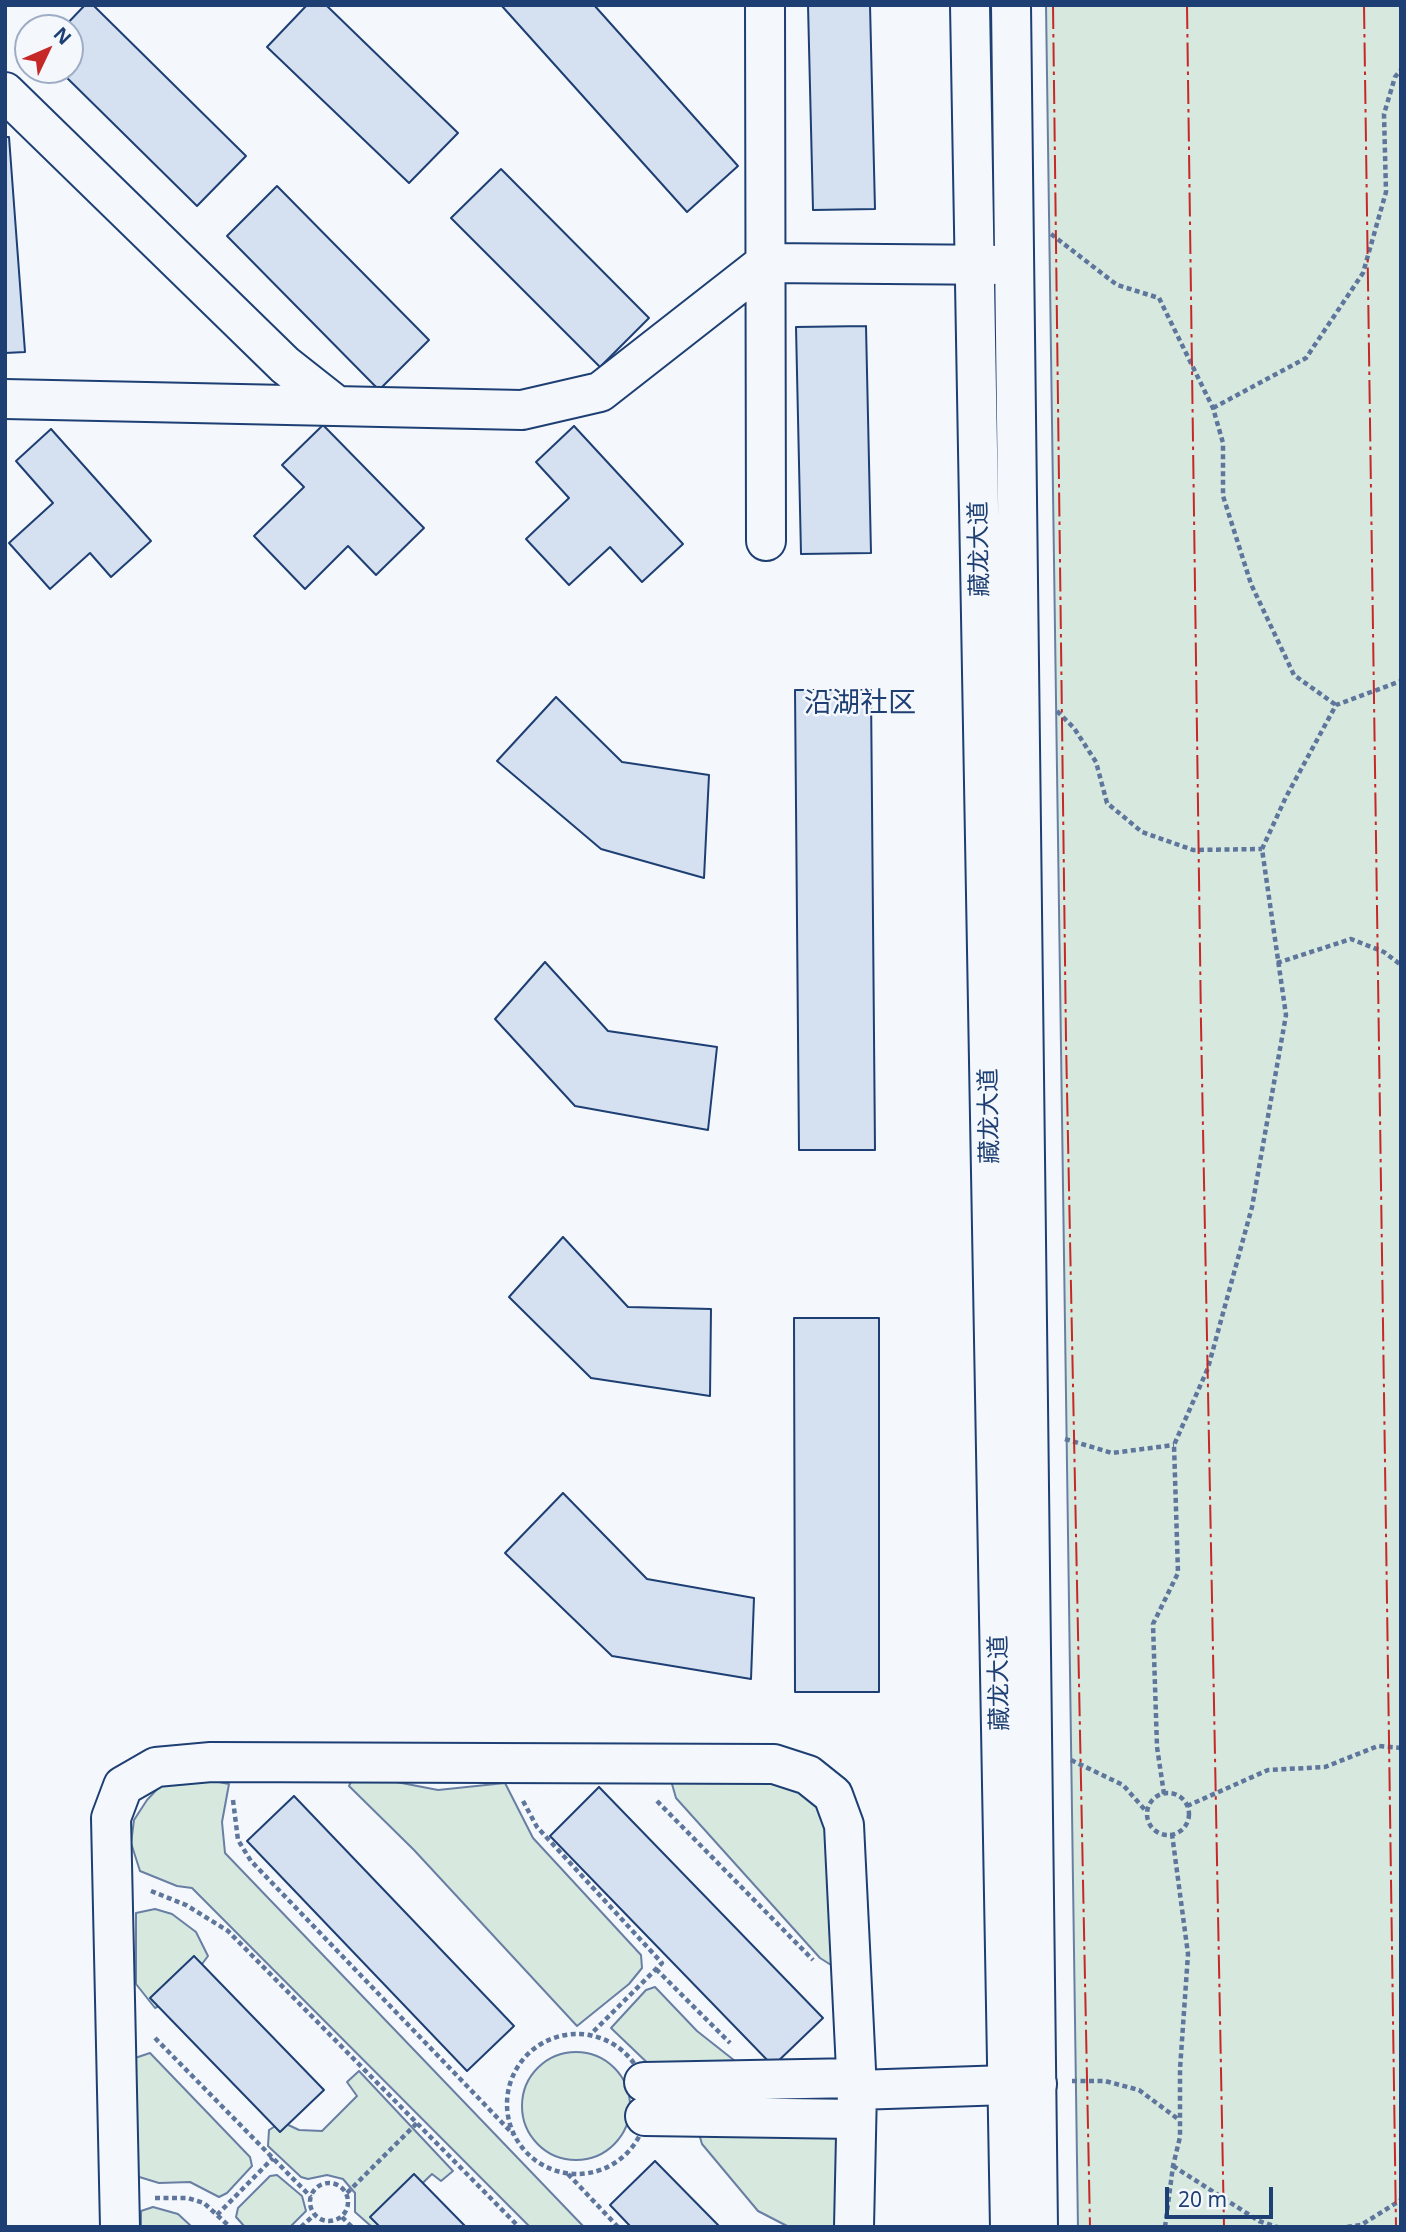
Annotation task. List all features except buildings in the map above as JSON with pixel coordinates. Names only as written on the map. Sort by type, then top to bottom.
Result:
[{"type":"main road","points":[[765,5],[766,541]]},
{"type":"main road","name":"藏龙大道","points":[[970,5],[975,265],[1035,2083],[1010,2227]]},
{"type":"main road","name":"藏龙大道","points":[[1011,5],[1038,2227]]},
{"type":"main road","points":[[5,92],[285,365],[337,406]]},
{"type":"main road","points":[[5,399],[522,410],[600,392],[765,263],[1014,265]]},
{"type":"main road","points":[[119,2212],[111,1818],[123,1786],[156,1767],[237,1763],[774,1764],[808,1775],[833,1795],[844,1825],[856,2096],[854,2227]]},
{"type":"main road","points":[[645,2099],[767,2080],[856,2096]]},
{"type":"main road","points":[[645,2099],[856,2096],[1035,2083]]},
{"type":"path","points":[[1213,408],[1306,358],[1363,273],[1386,192],[1384,114],[1395,78],[1401,70]]},
{"type":"path","points":[[1013,223],[1041,226],[1117,285],[1159,298],[1213,408],[1223,443],[1223,496],[1251,584],[1294,675],[1336,705]]},
{"type":"path","points":[[1164,1794],[1157,1747],[1153,1624],[1178,1573],[1174,1445],[1208,1368],[1252,1206],[1286,1015],[1262,849],[1286,797],[1336,705],[1401,681]]},
{"type":"path","points":[[1048,703],[1074,728],[1096,762],[1107,803],[1142,832],[1193,850],[1262,849]]},
{"type":"path","points":[[1277,963],[1351,939],[1384,952],[1401,965]]},
{"type":"path","points":[[1052,1435],[1112,1453],[1174,1445]]},
{"type":"path","points":[[1187,1806],[1268,1770],[1325,1767],[1378,1745],[1401,1748]]},
{"type":"path","points":[[1069,1759],[1123,1785],[1146,1812],[1152,1828],[1158,1833],[1179,1832],[1187,1821],[1187,1806],[1178,1796],[1164,1794],[1153,1799],[1146,1812]]},
{"type":"path","points":[[237,1763],[232,1805],[238,1840],[251,1861],[513,2134],[526,2154],[546,2168],[568,2174],[591,2174],[612,2165],[630,2151],[642,2131],[645,2099],[619,2048],[589,2036],[576,2034],[553,2038],[532,2049],[517,2066],[508,2088],[506,2112],[513,2134]]},
{"type":"path","points":[[517,1763],[522,1798],[537,1827],[662,1963],[589,2036]]},
{"type":"path","points":[[649,1764],[649,1784],[655,1800],[819,1966],[838,1977],[851,1978]]},
{"type":"path","points":[[1165,2227],[1173,2166],[1180,2137],[1188,1955],[1172,1834]]},
{"type":"path","points":[[112,1886],[160,1893],[228,1931],[519,2227]]},
{"type":"path","points":[[656,1969],[767,2080]]},
{"type":"path","points":[[115,1997],[311,2197],[314,2215],[324,2221],[342,2217],[348,2206],[347,2193],[417,2123]]},
{"type":"path","points":[[1035,2083],[1105,2081],[1139,2090],[1179,2119]]},
{"type":"path","points":[[217,2215],[273,2158]]},
{"type":"path","points":[[1173,2166],[1259,2221],[1277,2227]]},
{"type":"path","points":[[568,2174],[618,2227]]},
{"type":"path","points":[[311,2197],[318,2186],[331,2183],[347,2193]]},
{"type":"path","points":[[119,2212],[188,2198],[204,2203],[230,2227]]},
{"type":"path","points":[[1347,2227],[1361,2225],[1401,2200]]},
{"type":"path","points":[[301,2227],[314,2215]]},
{"type":"path","points":[[342,2217],[352,2227]]},
{"type":"shaded area","points":[[1046,5],[1401,5],[1401,2227],[1078,2227]]},
{"type":"shaded area","points":[[355,1774],[438,1790],[505,1783],[533,1838],[641,1955],[642,1968],[629,1984],[577,2026],[414,1850],[349,1786]]},
{"type":"shaded area","points":[[183,1775],[229,1784],[222,1822],[225,1853],[584,2227],[530,2227],[192,1888],[177,1886],[140,1871],[131,1843],[134,1820],[162,1784]]},
{"type":"shaded area","points":[[670,1777],[781,1777],[829,1813],[839,1970],[820,1958],[676,1798]]},
{"type":"shaded area","points":[[155,1909],[172,1914],[196,1932],[208,1956],[179,1995],[155,2008],[136,1984],[136,1913]]},
{"type":"shaded area","points":[[655,1987],[697,2031],[735,2061],[739,2072],[658,2073],[611,2028],[646,1990]]},
{"type":"shaded area","points":[[576,2052],[597,2056],[614,2068],[626,2085],[630,2106],[626,2127],[614,2144],[597,2156],[576,2160],[555,2156],[538,2144],[526,2127],[522,2106],[526,2085],[538,2068],[555,2056]]},
{"type":"shaded area","points":[[150,2053],[250,2157],[252,2166],[227,2193],[219,2197],[190,2182],[159,2183],[136,2176],[132,2059]]},
{"type":"shaded area","points":[[359,2071],[453,2171],[441,2181],[432,2174],[377,2227],[372,2227],[355,2212],[355,2193],[343,2179],[327,2175],[308,2179],[301,2177],[268,2146],[269,2130],[282,2122],[299,2130],[322,2131],[357,2096],[347,2082]]},
{"type":"shaded area","points":[[698,2130],[841,2137],[847,2227],[789,2227],[758,2211],[702,2144]]},
{"type":"shaded area","points":[[277,2175],[302,2196],[306,2211],[290,2227],[245,2227],[236,2217],[238,2208],[270,2176]]},
{"type":"shaded area","points":[[153,2207],[178,2214],[192,2227],[141,2227],[141,2211]]},
{"type":"power","points":[[1053,5],[1066,1040],[1090,2227]]},
{"type":"power","points":[[1187,5],[1201,1024],[1224,2227]]},
{"type":"power","points":[[1364,5],[1396,2227]]},
{"type":"district","name":"沿湖社区","points":[[860,704]]}]
